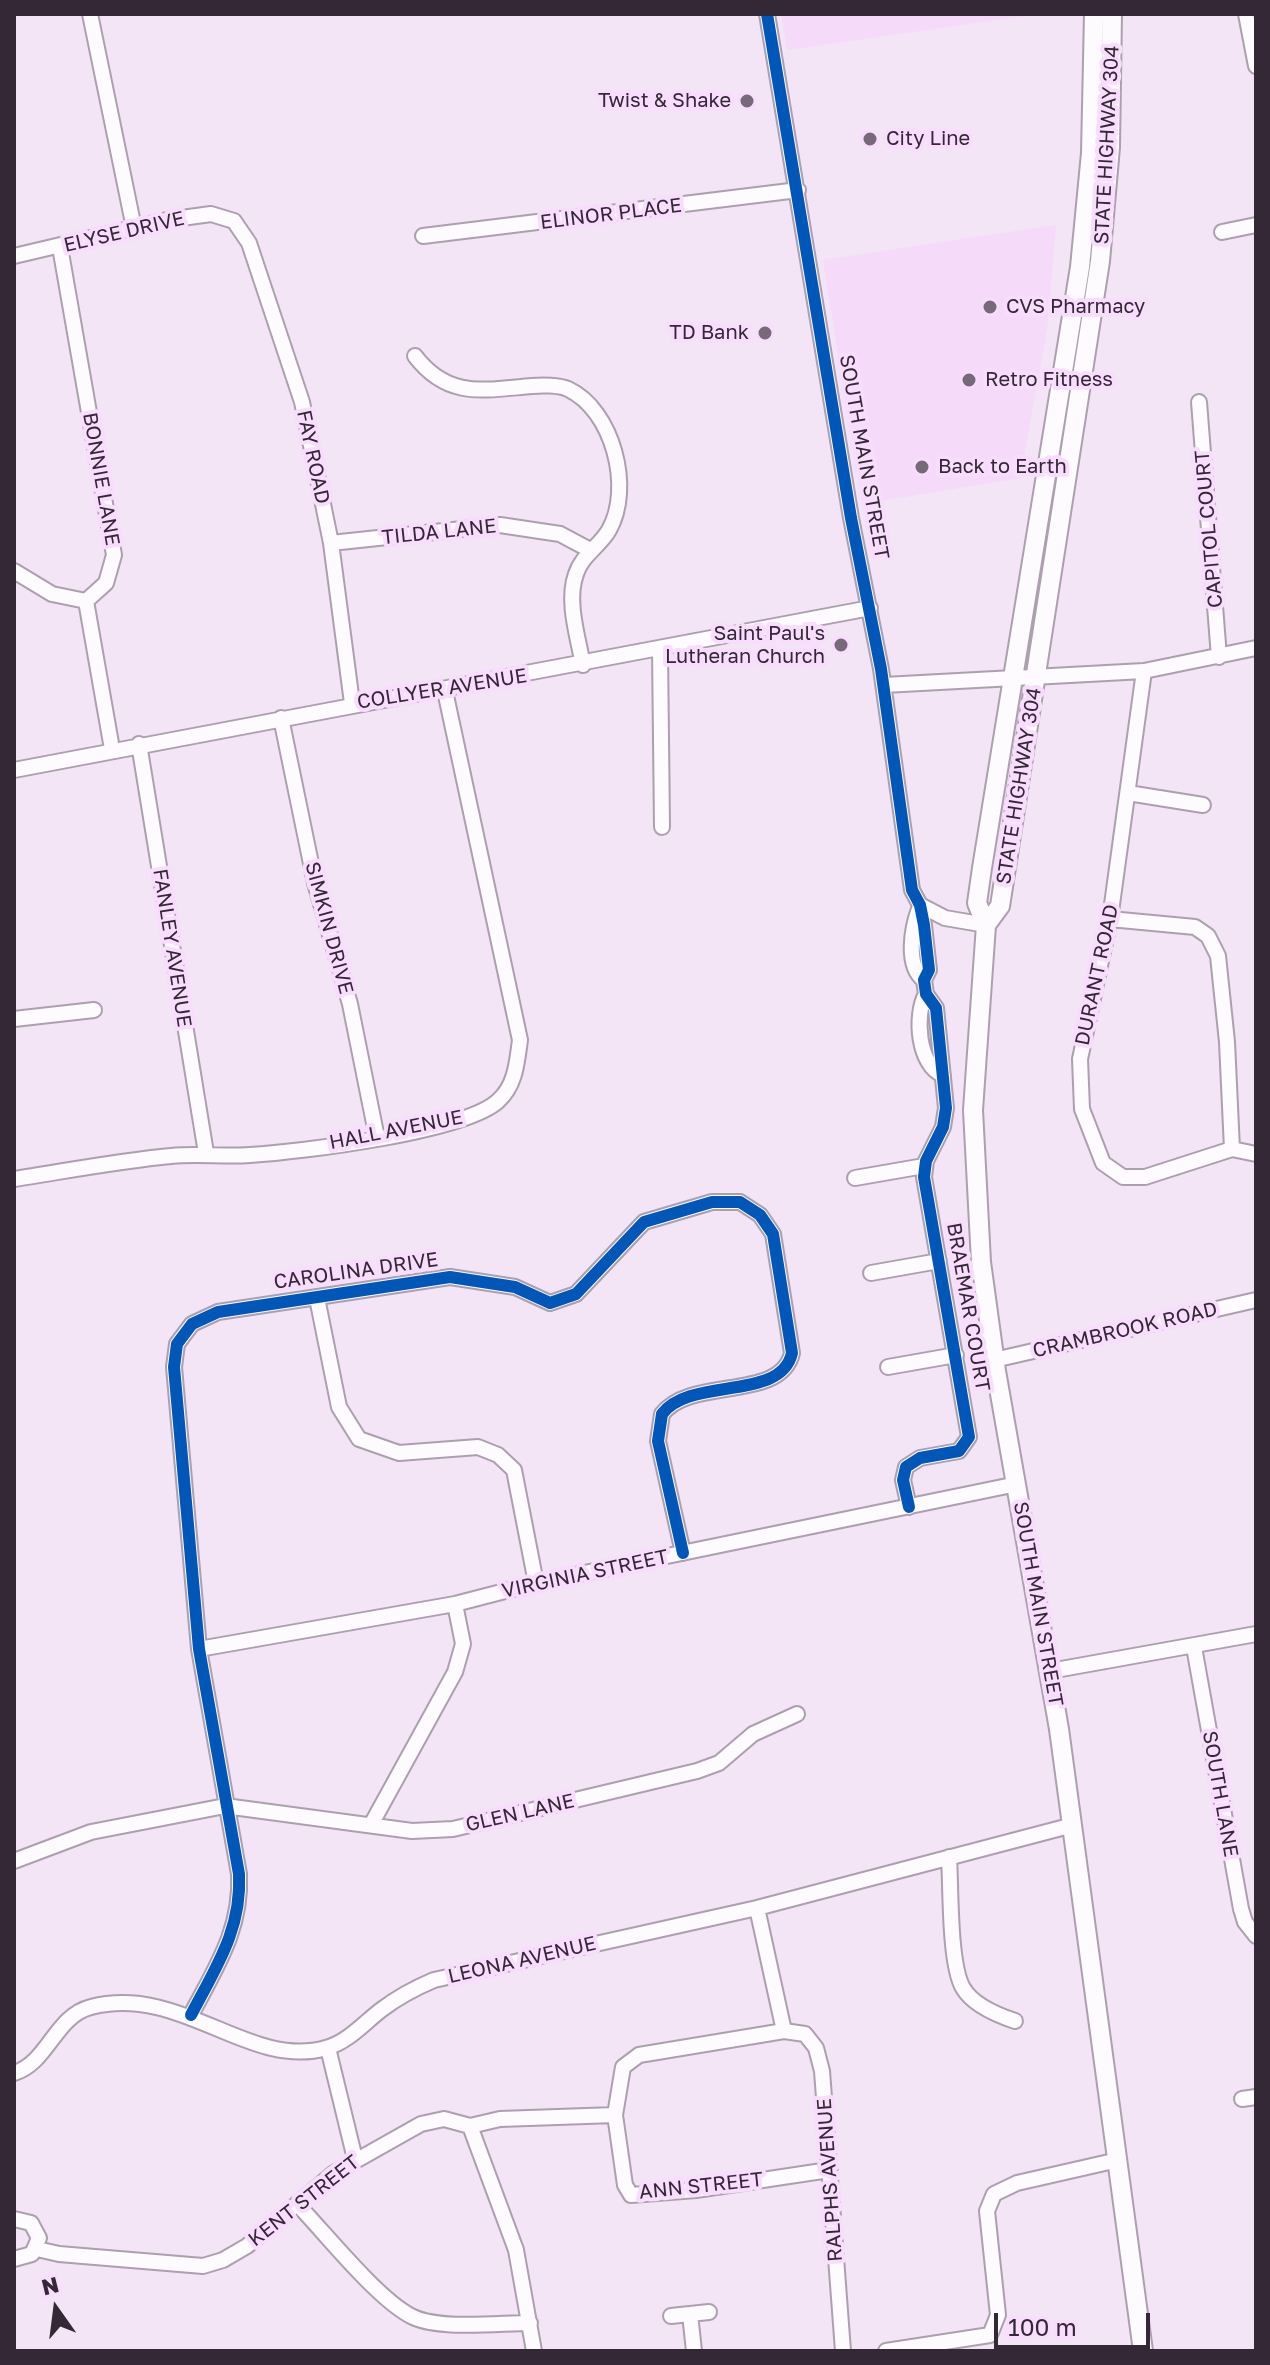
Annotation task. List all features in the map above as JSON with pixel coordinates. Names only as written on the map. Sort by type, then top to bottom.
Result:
[{"type":"main road","name":"STATE HIGHWAY 304","points":[[986,925],[977,903],[1081,258],[1091,153],[1094,14]]},
{"type":"main road","name":"STATE HIGHWAY 304","points":[[986,925],[1000,906],[1100,261],[1110,156],[1112,14]]},
{"type":"main road","name":"SOUTH MAIN STREET","points":[[986,925],[976,1035],[974,1129],[980,1252],[994,1360],[1050,1671],[1073,1825],[1143,2351]]},
{"type":"street","points":[[90,14],[134,228]]},
{"type":"street","name":"SOUTH MAIN STREET","points":[[767,14],[849,503],[884,685],[911,885],[920,905],[912,939],[917,972],[936,1008],[945,1121],[924,1166]]},
{"type":"street","points":[[1246,14],[1256,66]]},
{"type":"street","name":"ELINOR PLACE","points":[[423,236],[798,190]]},
{"type":"street","name":"ELYSE DRIVE","points":[[14,256],[211,214],[234,221]]},
{"type":"street","name":"FAY ROAD","points":[[234,221],[249,243],[302,402],[331,543],[352,703]]},
{"type":"street","points":[[1222,232],[1256,225]]},
{"type":"street","name":"BONNIE LANE","points":[[60,247],[114,555],[106,583],[86,601]]},
{"type":"street","points":[[415,356],[442,383],[462,389],[540,385],[567,389],[594,408],[610,439],[617,473],[617,505],[608,531],[590,550],[576,573],[572,600],[583,665]]},
{"type":"street","name":"CAPITOL COURT","points":[[1199,402],[1219,657]]},
{"type":"street","name":"TILDA LANE","points":[[331,543],[500,525],[560,534],[590,550]]},
{"type":"street","points":[[14,571],[52,594],[86,601],[112,749]]},
{"type":"street","name":"COLLYER AVENUE","points":[[14,770],[352,703],[445,691],[870,608]]},
{"type":"street","points":[[884,685],[1144,671],[1256,648]]},
{"type":"street","points":[[660,650],[662,827]]},
{"type":"street","name":"DURANT ROAD","points":[[1144,671],[1110,919],[1080,1059],[1082,1109],[1103,1163],[1123,1177],[1145,1177],[1232,1149],[1256,1154]]},
{"type":"street","name":"HALL AVENUE","points":[[14,1179],[206,1153],[248,1155],[377,1138],[464,1119],[498,1102],[514,1079],[520,1040],[445,691]]},
{"type":"street","name":"SIMKIN DRIVE","points":[[281,718],[315,883],[350,1004],[377,1138]]},
{"type":"street","name":"FANLEY AVENUE","points":[[139,744],[206,1153]]},
{"type":"street","points":[[1128,793],[1203,805]]},
{"type":"street","points":[[920,905],[945,918],[986,925]]},
{"type":"street","points":[[1110,919],[1195,927],[1208,936],[1218,956],[1232,1149]]},
{"type":"street","points":[[14,1019],[94,1010]]},
{"type":"street","points":[[855,1178],[924,1166]]},
{"type":"street","name":"BRAEMAR COURT","points":[[909,1507],[903,1480],[906,1467],[920,1458],[959,1451],[968,1441],[969,1428],[924,1166]]},
{"type":"street","name":"CAROLINA DRIVE","points":[[191,2015],[231,1936],[241,1904],[239,1874],[199,1649],[176,1404],[174,1367],[177,1344],[192,1324],[218,1312],[450,1277],[515,1287],[550,1303],[576,1294],[644,1222],[712,1202],[740,1202],[760,1215],[773,1234],[792,1341],[791,1359],[785,1369],[772,1378],[684,1397],[662,1414],[658,1441],[683,1553]]},
{"type":"street","points":[[871,1273],[939,1261]]},
{"type":"street","points":[[317,1298],[339,1407],[359,1439],[399,1453],[478,1447],[498,1455],[514,1470],[536,1583]]},
{"type":"street","name":"CRAMBROOK ROAD","points":[[994,1360],[1256,1300]]},
{"type":"street","points":[[888,1367],[956,1355]]},
{"type":"street","name":"VIRGINIA STREET","points":[[199,1649],[455,1604],[536,1583],[1017,1484]]},
{"type":"street","points":[[372,1823],[455,1672],[463,1644],[455,1604]]},
{"type":"street","points":[[1050,1671],[1256,1634]]},
{"type":"street","name":"SOUTH LANE","points":[[1194,1647],[1241,1909],[1256,1936]]},
{"type":"street","name":"GLEN LANE","points":[[14,1861],[91,1832],[225,1806],[372,1823],[412,1831],[453,1829],[697,1771],[719,1763],[753,1734],[797,1714]]},
{"type":"street","name":"LEONA AVENUE","points":[[328,2048],[403,1994],[434,1980],[757,1908],[1073,1825]]},
{"type":"street","points":[[949,1857],[956,1972],[964,1990],[993,2013],[1015,2021]]},
{"type":"street","points":[[757,1908],[784,2031]]},
{"type":"street","points":[[14,2073],[34,2062],[71,2017],[89,2007],[148,2005],[191,2015],[274,2050],[294,2052],[328,2048],[355,2159]]},
{"type":"street","name":"ANN STREET","points":[[784,2031],[629,2059],[618,2081],[615,2115],[625,2185],[631,2195],[696,2190],[829,2170]]},
{"type":"street","name":"RALPHS AVENUE","points":[[784,2031],[805,2034],[816,2048],[822,2071],[843,2351]]},
{"type":"street","name":"KENT STREET","points":[[37,2249],[59,2254],[203,2266],[223,2260],[247,2246],[355,2159],[421,2124],[444,2119],[470,2126],[500,2119],[615,2115]]},
{"type":"street","points":[[470,2126],[516,2250],[534,2351]]},
{"type":"street","points":[[886,2351],[990,2335],[998,2315],[987,2211],[994,2194],[1017,2183],[1118,2160]]},
{"type":"street","points":[[298,2205],[385,2296],[413,2317],[436,2322],[530,2323]]},
{"type":"street","points":[[14,2219],[25,2220],[36,2229],[37,2249],[29,2257],[14,2259]]},
{"type":"street","points":[[671,2316],[709,2312]]},
{"type":"street","points":[[690,2314],[694,2351]]},
{"type":"shaded area","points":[[781,14],[1038,14],[787,50]]},
{"type":"shaded area","points":[[1056,225],[1047,330],[1020,478],[862,504],[823,260]]},
{"type":"cycle path","points":[[767,14],[851,518],[881,669],[912,890],[920,905],[924,925],[929,970],[924,980],[926,994],[936,1008],[946,1108],[943,1127],[926,1161],[924,1177],[969,1437],[959,1451],[920,1458],[906,1467],[903,1480],[909,1507]]},
{"type":"cycle path","points":[[191,2015],[226,1947],[239,1894],[239,1874],[199,1649],[174,1367],[177,1344],[192,1324],[218,1312],[450,1277],[515,1287],[550,1303],[576,1294],[644,1222],[712,1202],[740,1202],[760,1215],[773,1234],[792,1353],[784,1368],[771,1378],[693,1395],[675,1402],[662,1414],[658,1441],[683,1553]]},
{"type":"place","name":"Twist & Shake","points":[[747,101]]},
{"type":"place","name":"City Line","points":[[870,139]]},
{"type":"place","name":"CVS Pharmacy","points":[[990,307]]},
{"type":"place","name":"TD Bank","points":[[765,333]]},
{"type":"place","name":"Retro Fitness","points":[[969,380]]},
{"type":"place","name":"Back to Earth","points":[[922,467]]},
{"type":"place","name":"Saint Paul's Lutheran Church","points":[[841,645]]}]
